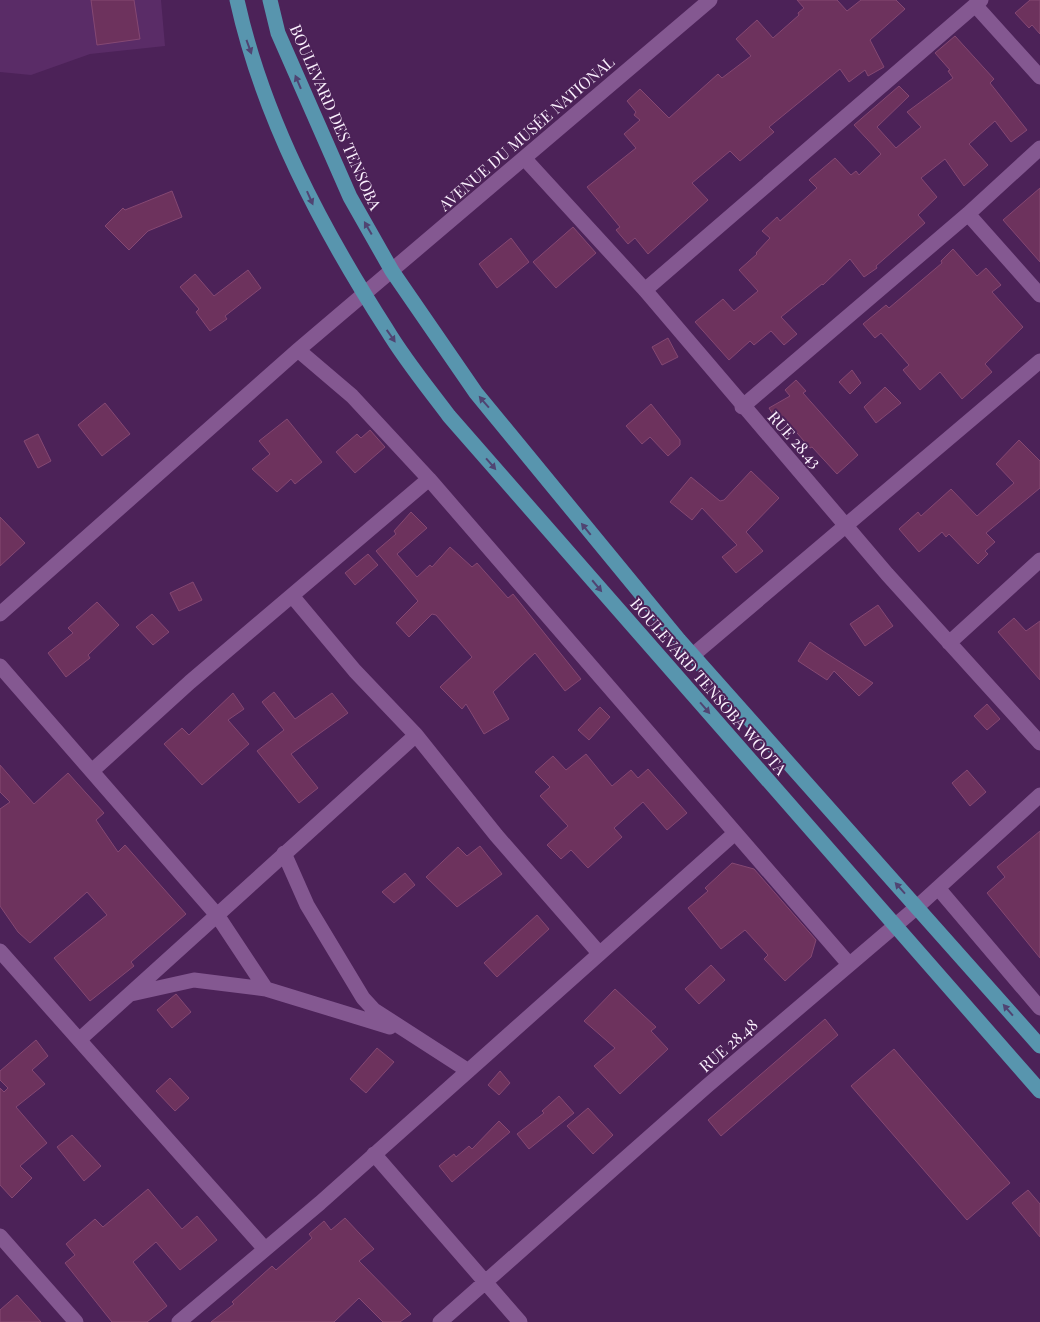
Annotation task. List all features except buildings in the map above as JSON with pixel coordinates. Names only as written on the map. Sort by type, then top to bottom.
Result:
[{"type":"main road","points":[[237,0],[246,40],[276,120],[318,216],[365,294]]},
{"type":"main road","name":"BOULEVARD DES TENSOBA","points":[[270,0],[278,33],[313,117],[350,197],[392,271]]},
{"type":"main road","name":"BOULEVARD TENSOBA WOOTA","points":[[392,271],[476,393],[529,455],[582,525],[693,655],[1040,1046]]},
{"type":"main road","name":"BOULEVARD TENSOBA WOOTA","points":[[365,294],[387,332],[449,416],[1040,1091]]},
{"type":"street","name":"AVENUE DU MUSÉE NATIONAL","points":[[0,614],[298,350],[710,0]]},
{"type":"street","points":[[645,290],[978,2],[1040,77]]},
{"type":"street","points":[[742,407],[968,214],[1040,148]]},
{"type":"street","name":"RUE 28.43","points":[[524,158],[645,290],[742,407],[949,643],[1040,743]]},
{"type":"street","points":[[968,214],[1040,295]]},
{"type":"street","points":[[298,350],[352,396],[429,479],[848,963]]},
{"type":"street","points":[[693,655],[1040,361]]},
{"type":"street","points":[[92,771],[190,682],[293,598],[429,479]]},
{"type":"street","points":[[949,643],[1040,560]]},
{"type":"street","points":[[293,598],[355,671],[416,735],[496,835],[599,953]]},
{"type":"street","points":[[0,666],[217,915],[266,989]]},
{"type":"street","points":[[78,1040],[416,735]]},
{"type":"street","name":"RUE 28.48","points":[[440,1322],[647,1138],[848,963],[938,888],[1040,795]]},
{"type":"street","points":[[179,1322],[374,1154],[735,833]]},
{"type":"street","points":[[284,853],[307,905],[363,998],[374,1010],[467,1070]]},
{"type":"street","points":[[938,888],[1040,1008]]},
{"type":"street","points":[[0,952],[265,1249]]},
{"type":"street","points":[[129,994],[194,980],[266,989],[406,1032]]},
{"type":"street","points":[[374,1154],[520,1322]]},
{"type":"street","points":[[0,1236],[76,1322]]},
{"type":"shaded area","points":[[0,0],[161,0],[165,46],[90,54],[31,75],[0,72]]}]
